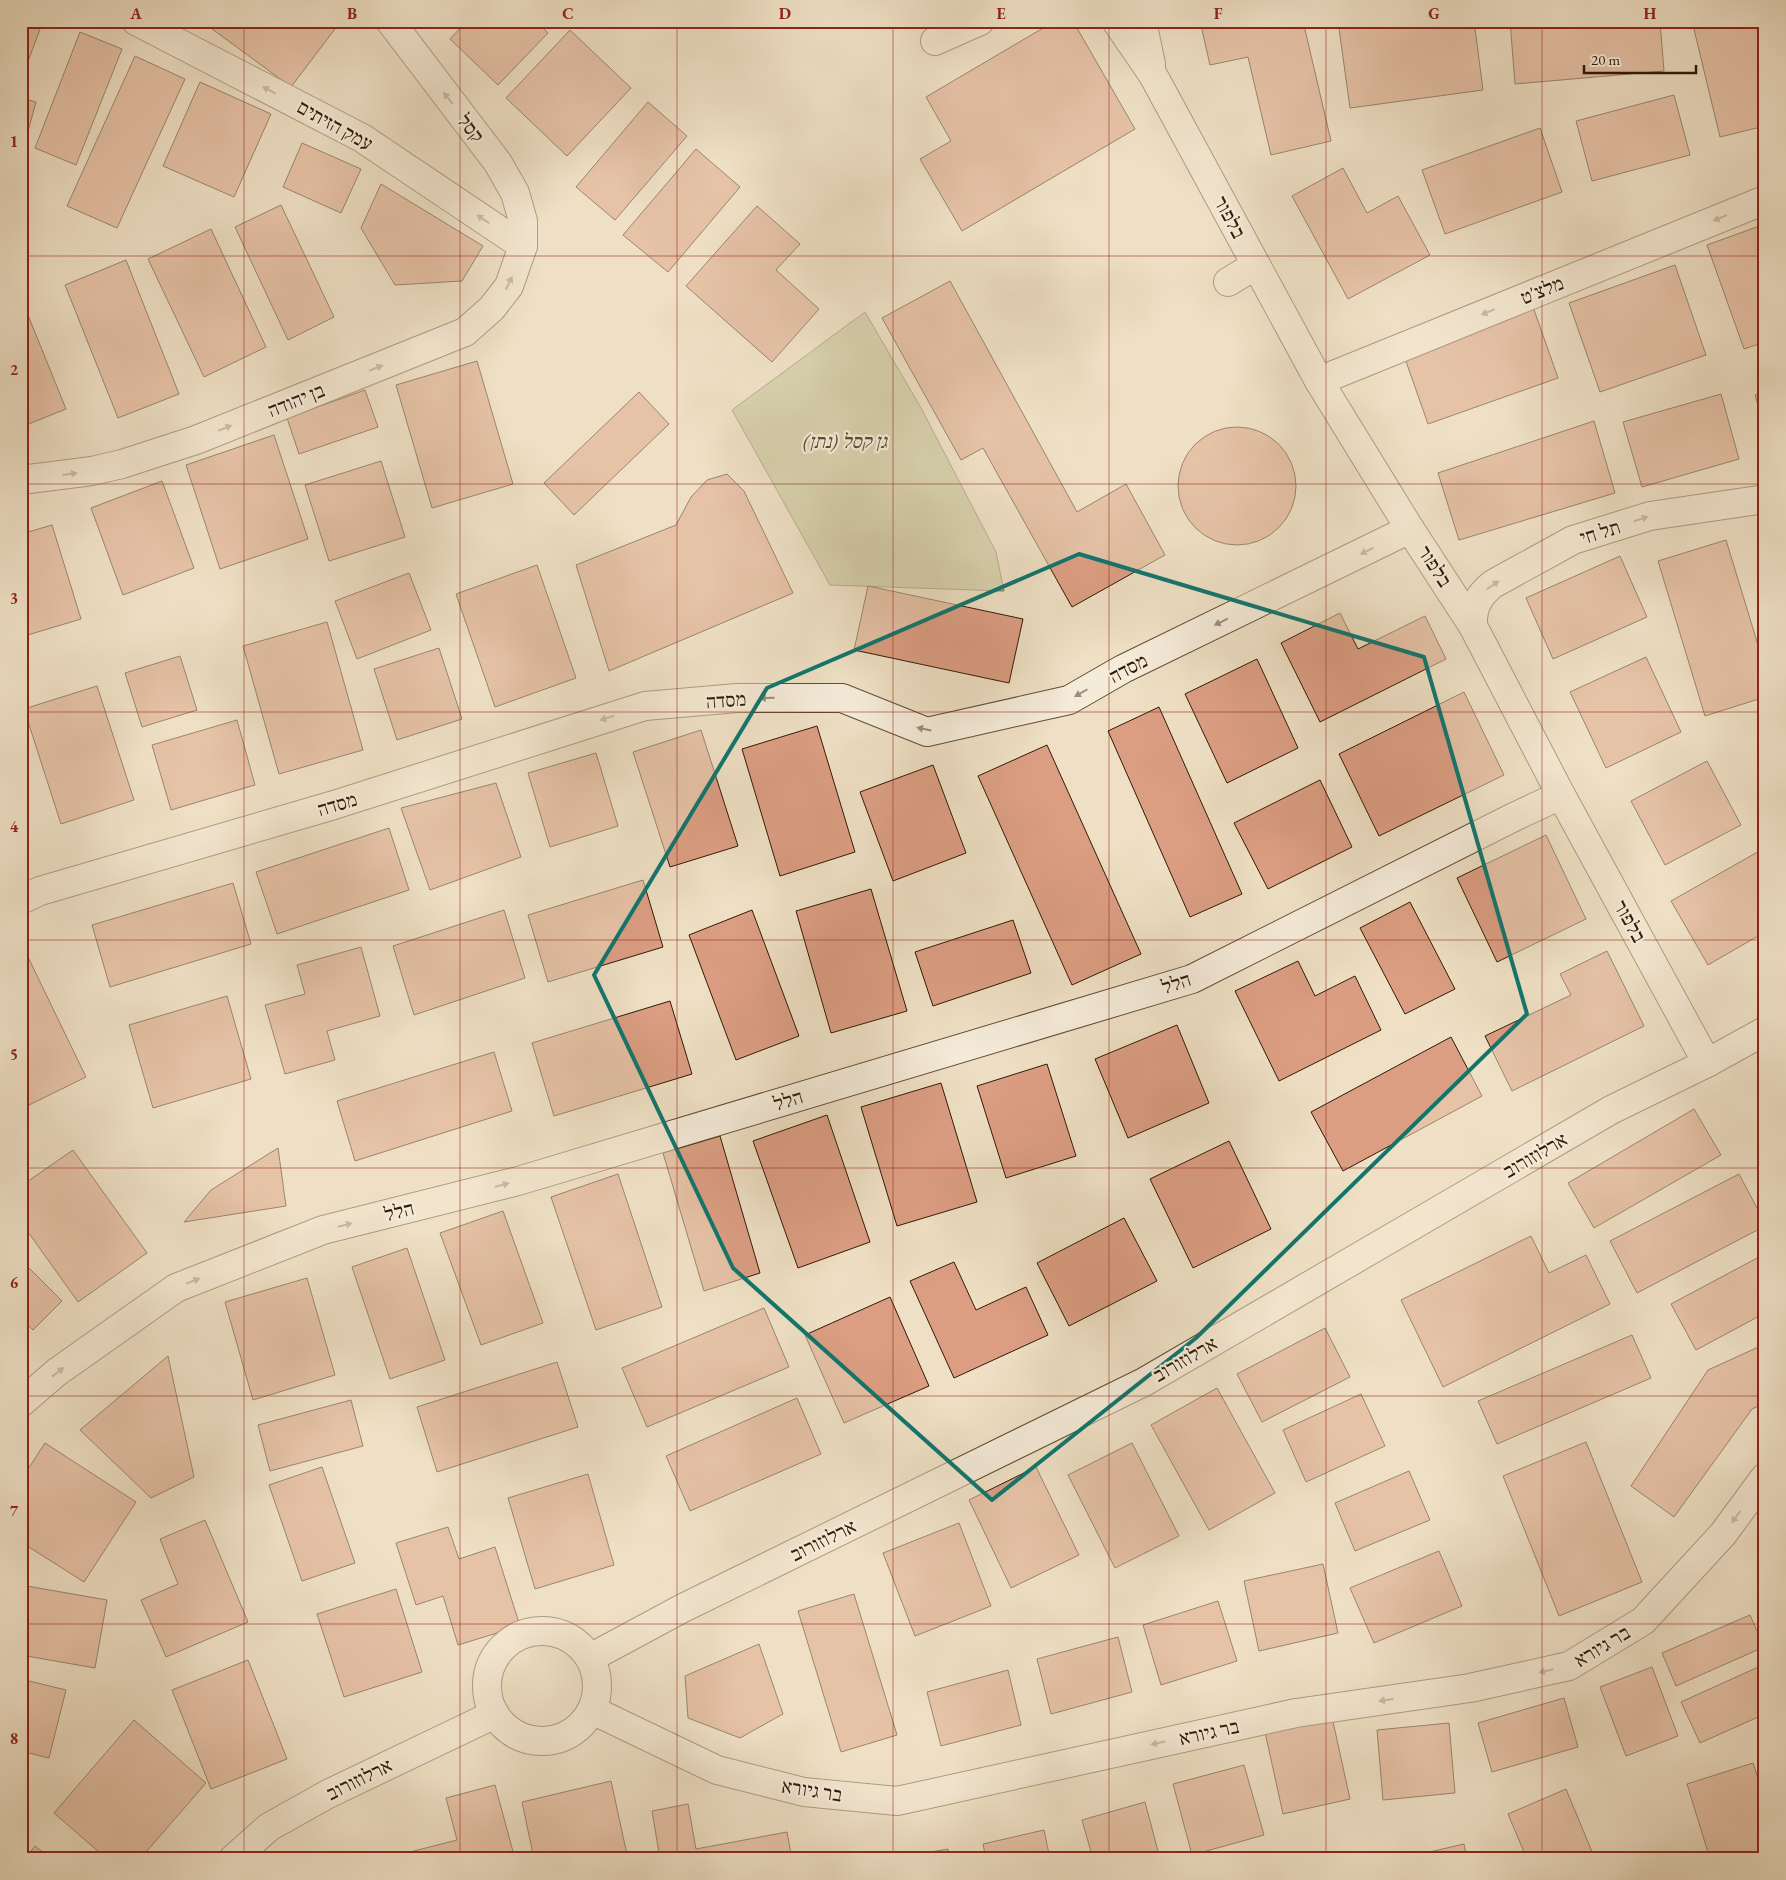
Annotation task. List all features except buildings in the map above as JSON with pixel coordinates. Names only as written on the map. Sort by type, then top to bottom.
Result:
[{"type":"street","name":"עמק הזיתים","points":[[136,21],[362,138],[524,246]]},
{"type":"street","name":"קסל","points":[[390,21],[498,164],[515,193],[523,220],[524,246]]},
{"type":"street","points":[[936,41],[980,21]]},
{"type":"street","name":"בלפור","points":[[1116,21],[1153,75],[1319,380],[1410,529],[1473,626],[1561,795],[1707,1063]]},
{"type":"street","name":"בלפור","points":[[1142,21],[1153,75]]},
{"type":"street","name":"מלצ'ט","points":[[1319,380],[1765,200]]},
{"type":"street","name":"בן יהודה","points":[[21,480],[92,471],[122,464],[186,443],[464,332],[492,308],[509,286],[524,246]]},
{"type":"street","points":[[1228,282],[1256,265]]},
{"type":"street","name":"תל חי","points":[[1473,626],[1474,607],[1484,592],[1493,584],[1573,540],[1650,516],[1765,499]]},
{"type":"street","name":"מסדה","points":[[21,900],[40,891],[334,805],[645,706],[737,698],[842,698],[927,732],[1069,700],[1123,669],[1410,529]]},
{"type":"street","name":"הלל","points":[[21,1403],[57,1372],[176,1288],[323,1230],[518,1181],[1192,979],[1561,795]]},
{"type":"street","name":"ארלוזורוב","points":[[590,1658],[683,1608],[1144,1382],[1611,1110],[1707,1063],[1765,1031]]},
{"type":"street","name":"בר גיורא","points":[[592,1710],[717,1770],[804,1792],[897,1801],[1296,1713],[1470,1688],[1569,1666],[1643,1621],[1723,1534],[1765,1477]]},
{"type":"street","points":[[548,1632],[565,1636],[579,1645],[590,1658],[596,1675],[597,1693],[592,1710],[582,1724],[569,1734],[553,1740],[536,1741],[520,1737],[505,1727],[494,1714],[488,1698],[487,1681],[492,1664],[501,1650],[515,1639],[531,1633],[548,1632]]},
{"type":"street","name":"ארלוזורוב","points":[[233,1859],[269,1827],[328,1794],[494,1714]]},
{"type":"highlighted area","points":[[1079,554],[1424,657],[1527,1014],[1196,1338],[992,1500],[733,1268],[594,975],[767,688]]},
{"type":"green space","name":"גן קסל (נתן)","points":[[865,312],[921,408],[996,552],[1004,591],[830,585],[732,410]]}]
